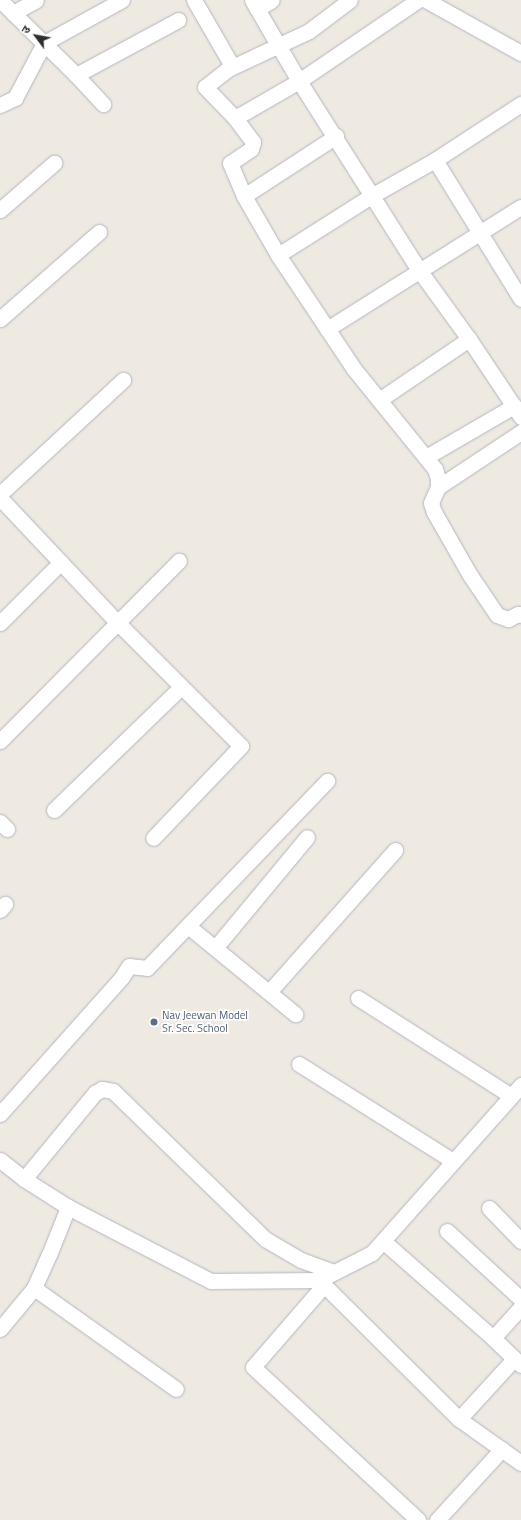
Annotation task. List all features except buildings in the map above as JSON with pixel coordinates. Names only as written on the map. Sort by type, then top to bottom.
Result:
[{"type":"street","points":[[0,0],[76,75],[103,104]]},
{"type":"street","points":[[13,13],[36,0]]},
{"type":"street","points":[[0,105],[15,98],[44,43],[122,0]]},
{"type":"street","points":[[272,0],[254,4],[299,81],[336,136],[371,196],[419,270],[469,339],[517,411],[426,457]]},
{"type":"street","points":[[350,0],[309,31],[228,69],[205,87],[235,118],[253,142],[251,148],[230,163],[244,196],[278,255],[354,369],[435,469],[438,487]]},
{"type":"street","points":[[235,118],[299,81],[418,0]]},
{"type":"street","points":[[426,0],[521,53]]},
{"type":"street","points":[[199,2],[231,64],[228,69]]},
{"type":"street","points":[[76,75],[178,20]]},
{"type":"street","points":[[278,255],[371,196],[435,160],[521,104]]},
{"type":"street","points":[[244,196],[336,136]]},
{"type":"street","points":[[435,160],[478,232],[521,299]]},
{"type":"street","points":[[0,210],[54,163]]},
{"type":"street","points":[[327,329],[478,232],[521,207]]},
{"type":"street","points":[[0,319],[99,232]]},
{"type":"street","points":[[379,400],[469,339]]},
{"type":"street","points":[[0,494],[123,380]]},
{"type":"street","points":[[520,614],[508,619],[497,615],[470,575],[434,512],[431,503],[438,487],[521,432]]},
{"type":"street","points":[[0,498],[118,623],[241,746],[153,838]]},
{"type":"street","points":[[0,741],[179,561]]},
{"type":"street","points":[[0,623],[62,562]]},
{"type":"street","points":[[54,810],[181,687]]},
{"type":"street","points":[[0,1114],[122,977],[129,966],[147,968],[327,781]]},
{"type":"street","points":[[215,948],[307,837]]},
{"type":"street","points":[[269,992],[395,850]]},
{"type":"street","points":[[188,926],[295,1014]]},
{"type":"street","points":[[358,998],[511,1096]]},
{"type":"street","points":[[299,1064],[453,1161]]},
{"type":"street","points":[[418,1520],[253,1367],[322,1283],[334,1272],[372,1253],[521,1085]]},
{"type":"street","points":[[24,1179],[94,1093],[102,1089],[113,1091],[264,1239],[301,1260],[334,1272]]},
{"type":"street","points":[[0,1160],[24,1179],[68,1207],[212,1281],[322,1283],[459,1419],[502,1448],[521,1463]]},
{"type":"street","points":[[0,1329],[34,1288],[68,1207]]},
{"type":"street","points":[[489,1208],[521,1241]]},
{"type":"street","points":[[447,1231],[521,1299]]},
{"type":"street","points":[[383,1241],[518,1362],[459,1419]]},
{"type":"street","points":[[34,1288],[176,1390]]},
{"type":"street","points":[[493,1338],[521,1307]]},
{"type":"street","points":[[437,1520],[502,1448]]},
{"type":"place","name":"Nav Jeewan Model Sr. Sec. School","points":[[154,1022]]}]
